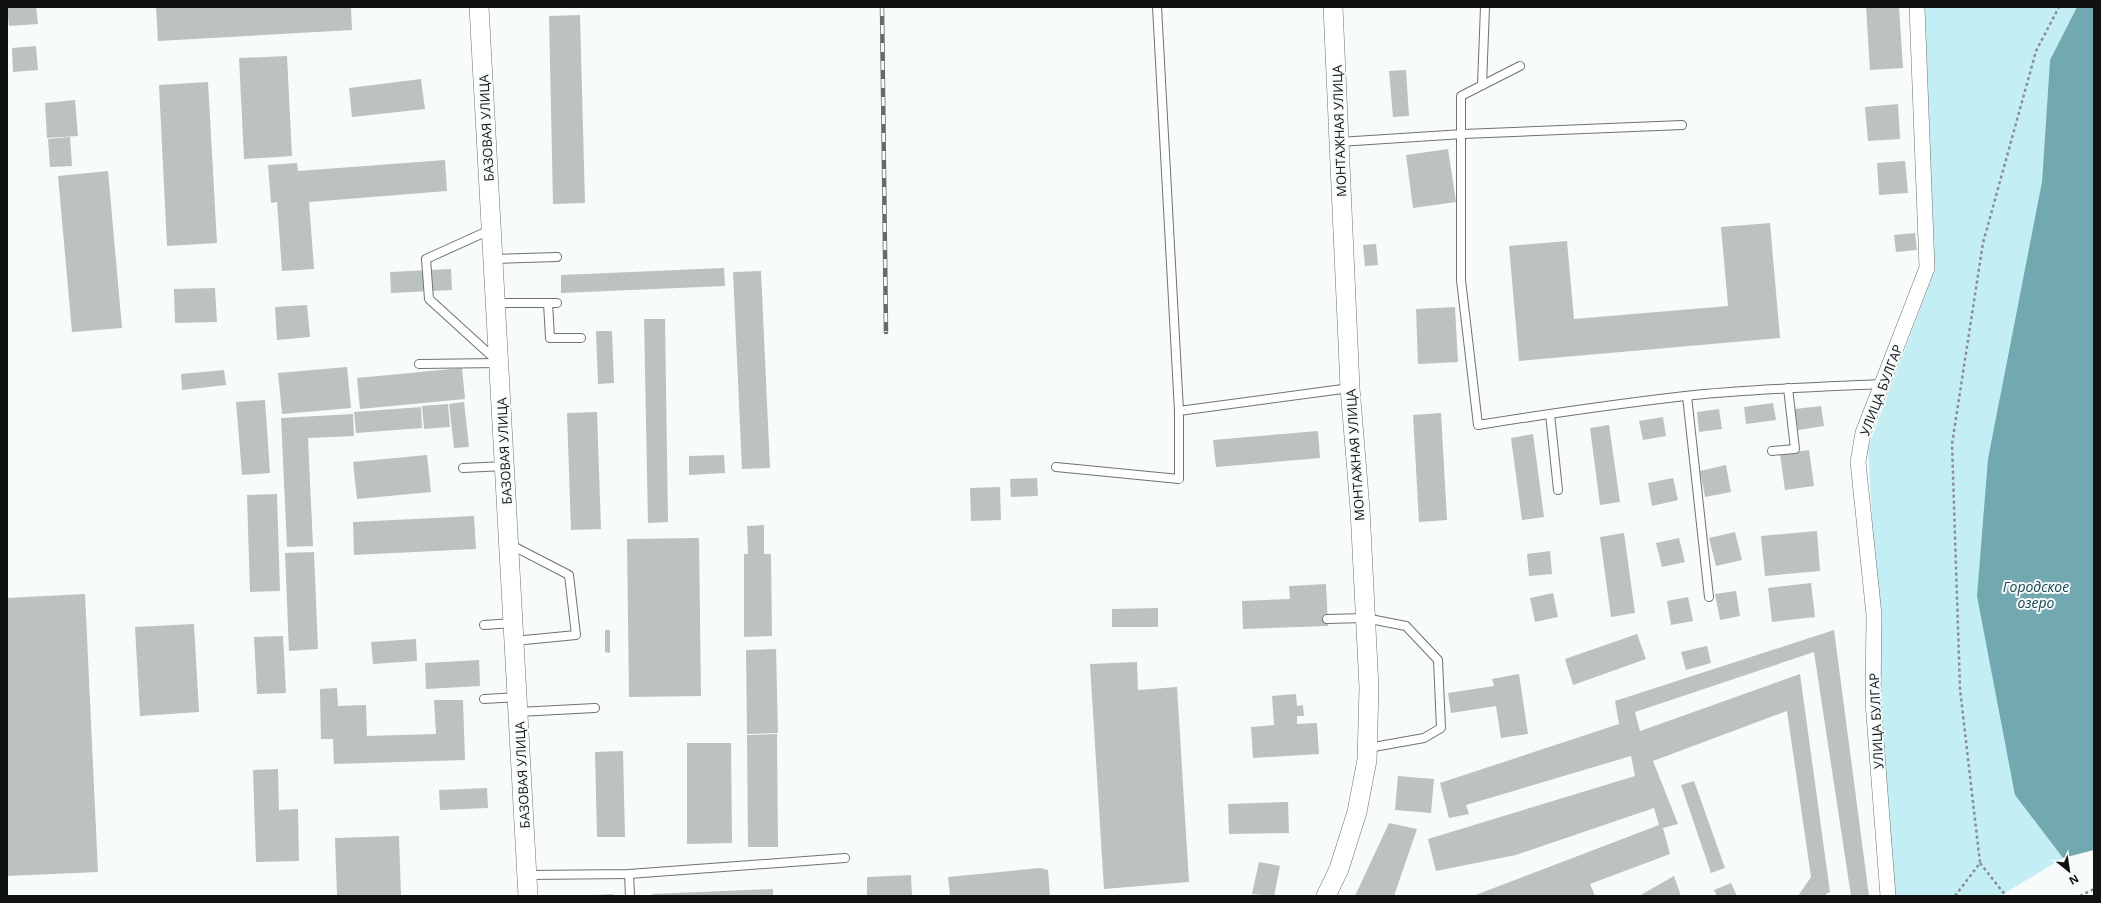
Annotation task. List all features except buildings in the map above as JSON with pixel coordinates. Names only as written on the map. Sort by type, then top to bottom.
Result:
[{"type":"street","name":"БАЗОВАЯ УЛИЦА","points":[[479,7],[500,363],[528,896]]},
{"type":"street","name":"МОНТАЖНАЯ УЛИЦА","points":[[1326,896],[1339,869],[1357,812],[1367,760],[1369,688],[1360,509],[1350,388],[1333,7]]},
{"type":"street","name":"УЛИЦА БУЛГАР","points":[[1888,896],[1873,702],[1874,615],[1858,462],[1863,433],[1927,268],[1917,7]]},
{"type":"lane","points":[[1056,467],[1179,479],[1179,411],[1158,7]]},
{"type":"lane","points":[[1482,85],[1485,7]]},
{"type":"lane","points":[[1520,66],[1462,96],[1462,280],[1478,425],[1687,396],[1788,388],[1882,384]]},
{"type":"lane","points":[[1339,142],[1462,134],[1682,124]]},
{"type":"lane","points":[[491,230],[426,259],[429,299],[500,363]]},
{"type":"lane","points":[[493,259],[557,257]]},
{"type":"lane","points":[[496,303],[557,303]]},
{"type":"lane","points":[[548,303],[550,338],[581,338]]},
{"type":"lane","points":[[419,364],[500,363]]},
{"type":"lane","points":[[1179,411],[1350,388]]},
{"type":"lane","points":[[1772,451],[1795,449],[1788,388]]},
{"type":"lane","points":[[1687,396],[1709,597]]},
{"type":"lane","points":[[1550,414],[1558,490]]},
{"type":"lane","points":[[463,468],[505,466]]},
{"type":"lane","points":[[484,624],[514,632],[576,635],[569,575],[509,544]]},
{"type":"lane","points":[[1327,618],[1365,618],[1406,626],[1438,660],[1440,728],[1424,738],[1368,748]]},
{"type":"lane","points":[[484,699],[518,704],[595,708]]},
{"type":"lane","points":[[527,875],[629,874],[845,858]]},
{"type":"lane","points":[[629,874],[630,896]]},
{"type":"path","points":[[2006,896],[1980,863],[1960,689],[1952,444],[1984,243],[2036,51],[2059,7]]},
{"type":"path","points":[[1955,896],[1980,863]]},
{"type":"path","points":[[2080,896],[2094,889]]},
{"type":"shaded area","points":[[1922,7],[2077,7],[2050,60],[2042,182],[2015,795],[2063,858],[2000,896],[1896,896],[1878,722],[1877,604],[1868,447],[1933,275]]},
{"type":"water","name":"Городское озеро","points":[[2077,7],[2094,7],[2094,850],[2063,858],[2015,795],[1977,596],[1988,459],[2042,182],[2050,60]]},
{"type":"railway","points":[[882,7],[886,332]]}]
